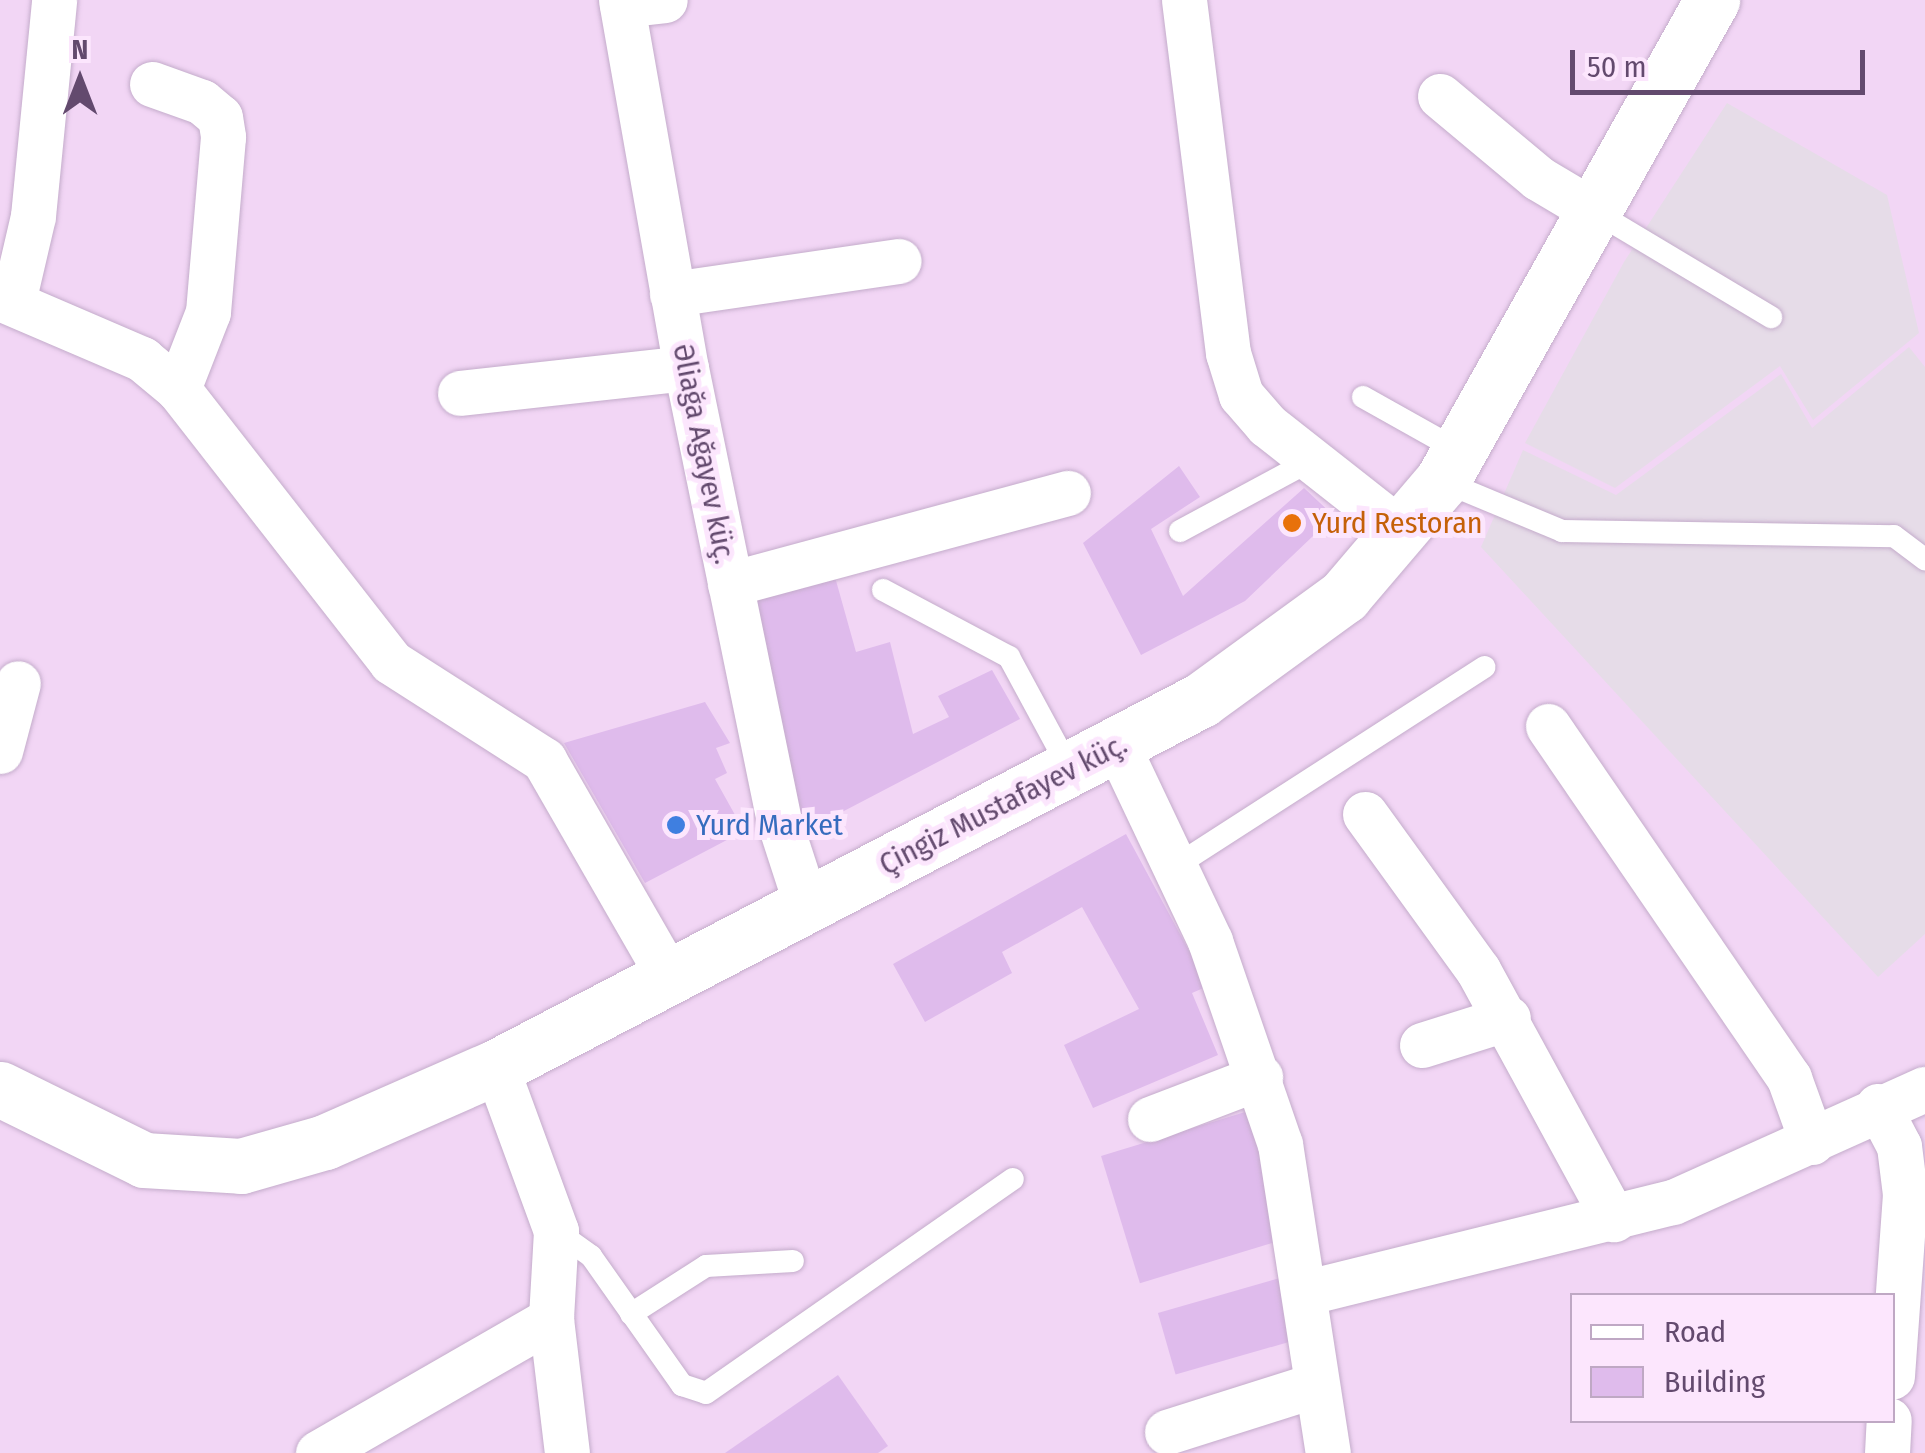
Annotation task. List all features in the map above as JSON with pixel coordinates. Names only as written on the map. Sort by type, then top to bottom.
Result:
[{"type":"street","points":[[54,0],[34,216],[7,300],[142,359],[178,389],[391,662],[544,760],[668,974]]},
{"type":"street","points":[[1184,0],[1228,353],[1242,395],[1312,460],[1403,532]]},
{"type":"street","name":"Çingiz Mustafayev küç.","points":[[0,1089],[106,1146],[196,1168],[241,1166],[325,1142],[496,1067],[668,974],[1094,759],[1314,622],[1403,532],[1451,466],[1597,213],[1712,0]]},
{"type":"street","name":"Əliağa Ağayev küç.","points":[[636,2],[672,294],[780,824],[806,904]]},
{"type":"street","points":[[152,84],[202,102],[220,117],[223,136],[208,312],[178,389]]},
{"type":"street","points":[[1440,96],[1538,178],[1597,213]]},
{"type":"street","points":[[672,294],[899,261]]},
{"type":"street","points":[[460,393],[686,368]]},
{"type":"street","points":[[730,584],[1068,493]]},
{"type":"street","points":[[0,751],[18,682]]},
{"type":"street","points":[[1548,726],[1788,1078],[1812,1142]]},
{"type":"street","points":[[1094,759],[1171,869],[1210,942],[1260,1078],[1280,1144],[1328,1453]]},
{"type":"street","points":[[1365,814],[1508,1018],[1614,1219]]},
{"type":"street","points":[[1422,1045],[1508,1018]]},
{"type":"street","points":[[496,1067],[556,1231],[551,1319],[566,1453]]},
{"type":"street","points":[[1150,1119],[1260,1078]]},
{"type":"street","points":[[1304,1293],[1614,1219],[1726,1184],[1878,1106],[1925,1089]]},
{"type":"street","points":[[1878,1106],[1899,1146],[1906,1194],[1895,1338]]},
{"type":"street","points":[[318,1453],[551,1319]]},
{"type":"street","points":[[1167,1432],[1316,1385]]},
{"type":"street","points":[[1887,1453],[1890,1423]]},
{"type":"lane","points":[[1597,213],[1771,317]]},
{"type":"lane","points":[[1363,398],[1451,466],[1562,531],[1894,536],[1925,559]]},
{"type":"lane","points":[[1180,531],[1312,460]]},
{"type":"lane","points":[[883,590],[1009,657],[1094,759]]},
{"type":"lane","points":[[1171,869],[1485,667]]},
{"type":"lane","points":[[556,1231],[590,1256],[682,1386],[706,1392],[1013,1179]]},
{"type":"lane","points":[[632,1314],[706,1266],[793,1261]]},
{"type":"shaded area","points":[[0,0],[1925,0],[1925,1453],[0,1453]]},
{"type":"shaded area","points":[[1727,103],[1887,195],[1919,333],[1813,420],[1780,366],[1615,488],[1525,443],[1624,262]]},
{"type":"shaded area","points":[[1909,347],[1925,367],[1925,934],[1878,977],[1481,547],[1523,450],[1616,495],[1781,374],[1812,428]]},
{"type":"building","points":[[1179,466],[1200,497],[1151,529],[1183,596],[1304,488],[1334,516],[1245,601],[1141,655],[1083,543]]},
{"type":"building","points":[[835,577],[856,652],[890,642],[913,734],[949,717],[938,696],[992,670],[1020,719],[821,823],[800,817],[755,600]]},
{"type":"building","points":[[705,702],[730,743],[716,748],[727,773],[715,779],[744,831],[645,883],[564,743]]},
{"type":"building","points":[[1126,834],[1208,986],[1192,993],[1218,1055],[1093,1108],[1064,1045],[1139,1009],[1082,907],[1002,952],[1012,973],[925,1022],[893,964]]},
{"type":"building","points":[[1255,1109],[1294,1236],[1140,1283],[1101,1156]]},
{"type":"building","points":[[1280,1278],[1298,1340],[1176,1375],[1158,1313]]},
{"type":"building","points":[[838,1375],[888,1446],[878,1453],[725,1453]]},
{"type":"place","name":"Yurd Restoran","points":[[1292,523]]},
{"type":"place","name":"Yurd Market","points":[[676,825]]}]
